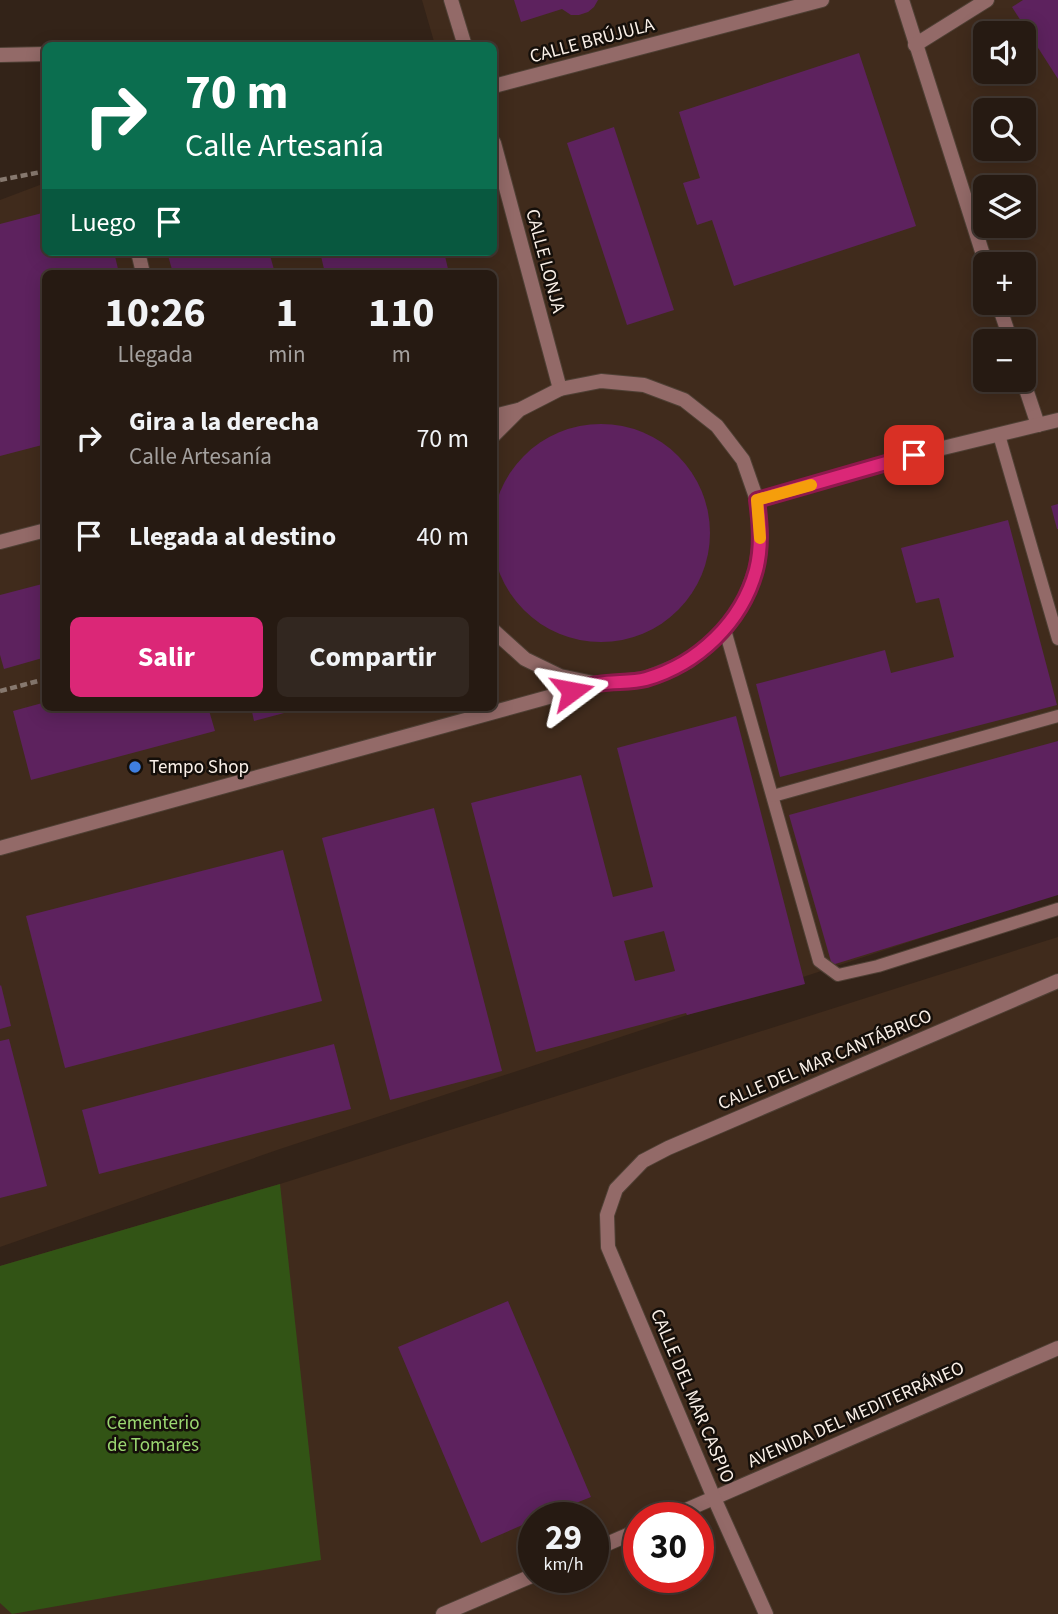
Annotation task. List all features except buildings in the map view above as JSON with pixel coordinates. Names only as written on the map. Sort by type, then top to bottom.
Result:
[{"type":"street","points":[[451,0],[464,42]]},
{"type":"street","name":"CALLE BRÚJULA","points":[[497,85],[822,0]]},
{"type":"street","points":[[902,0],[982,252]]},
{"type":"street","points":[[915,45],[987,0]]},
{"type":"street","points":[[0,55],[42,54]]},
{"type":"street","name":"CALLE LONJA","points":[[497,154],[559,389]]},
{"type":"street","points":[[0,848],[598,684],[645,679],[689,661],[725,630],[744,601],[756,569],[761,534],[757,500],[743,460],[717,426],[684,400],[644,385],[601,381],[559,389],[519,410],[497,415]]},
{"type":"street","points":[[1027,392],[1038,425]]},
{"type":"street","points":[[497,432],[519,410]]},
{"type":"street","points":[[757,500],[914,455],[1058,421]]},
{"type":"street","points":[[0,542],[42,531]]},
{"type":"street","points":[[497,634],[525,659],[560,676],[598,684]]},
{"type":"street","name":"CALLE DEL MAR CANTÁBRICO","points":[[616,1189],[643,1161],[668,1148],[1058,981]]},
{"type":"street","name":"CALLE DEL MAR CASPIO","points":[[616,1189],[607,1215],[608,1247],[766,1614]]},
{"type":"street","name":"AVENIDA DEL MEDITERRÁNEO","points":[[705,1502],[1058,1348]]},
{"type":"street","points":[[443,1614],[518,1582]]},
{"type":"lane","points":[[999,435],[1058,639]]},
{"type":"lane","points":[[725,630],[819,961],[838,975],[878,966],[1058,909]]},
{"type":"lane","points":[[773,796],[1058,716]]},
{"type":"path","points":[[0,180],[42,172]]},
{"type":"path","points":[[0,691],[42,680]]},
{"type":"shaded area","points":[[422,0],[1058,0],[1058,893],[280,1149],[0,1247],[0,200],[42,184],[42,256],[497,256],[497,42],[434,42]]},
{"type":"shaded area","points":[[1058,937],[1058,1614],[0,1614],[0,1266],[280,1184]]},
{"type":"green space","name":"Cementerio de Tomares","points":[[280,1184],[321,1560],[12,1614],[0,1603],[0,1266]]},
{"type":"slow traffic","points":[[760,538],[757,500],[811,485]]},
{"type":"place","name":"Tempo Shop","points":[[135,767]]},
{"type":"route","points":[[572,691],[598,684],[645,679],[689,661],[725,630],[744,601],[756,569],[761,534],[757,500],[914,455]]}]
